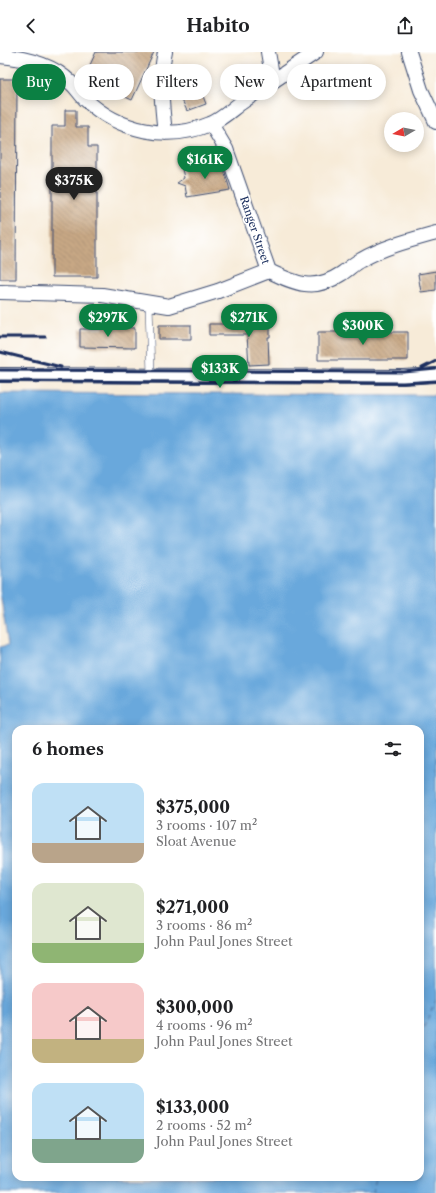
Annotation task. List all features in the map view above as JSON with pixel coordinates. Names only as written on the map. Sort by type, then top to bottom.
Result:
[{"type":"street","points":[[165,52],[162,66],[165,133]]},
{"type":"street","points":[[268,52],[270,64]]},
{"type":"street","points":[[279,77],[316,52]]},
{"type":"street","points":[[409,52],[421,90],[436,122]]},
{"type":"street","points":[[0,56],[37,57],[63,76],[86,100],[111,118],[127,126],[143,131],[165,133],[184,131],[211,124],[246,100]]},
{"type":"street","name":"Ranger Street","points":[[211,124],[226,149],[270,271]]},
{"type":"street","points":[[0,292],[102,295],[163,306],[177,304],[270,271],[291,282],[303,285],[314,285],[331,280],[360,260],[402,243],[436,233]]},
{"type":"street","points":[[0,375],[403,377],[436,374]]},
{"type":"lane","points":[[149,303],[150,376]]},
{"type":"water","points":[[0,393],[436,395],[436,1193],[0,1193],[0,647],[8,645],[0,591]]},
{"type":"building","points":[[96,52],[154,52],[148,64],[142,64],[142,78],[134,96],[134,64],[90,64]]},
{"type":"building","points":[[0,79],[12,79],[12,100],[17,100],[16,279],[0,279]]},
{"type":"building","points":[[182,100],[204,100],[206,104],[187,111]]},
{"type":"building","points":[[65,110],[76,110],[76,127],[88,127],[88,147],[97,147],[97,277],[52,277],[52,126],[65,126]]},
{"type":"building","points":[[222,162],[230,190],[187,197],[185,186],[177,183],[184,178],[182,169]]},
{"type":"building","points":[[436,271],[436,290],[421,292],[418,274]]},
{"type":"building","points":[[249,321],[270,322],[270,337],[268,337],[269,364],[249,365],[247,335],[209,335],[209,324],[249,324]]},
{"type":"building","points":[[159,325],[191,325],[191,339],[159,339]]},
{"type":"building","points":[[103,327],[135,328],[135,348],[80,347],[80,329],[103,329]]},
{"type":"building","points":[[318,332],[408,332],[408,360],[318,360]]},
{"type":"ferry route","points":[[424,1027],[436,1000]]},
{"type":"ferry route","points":[[373,1193],[375,1181]]},
{"type":"railway","points":[[0,337],[45,337]]},
{"type":"railway","points":[[0,352],[61,367]]},
{"type":"railway","points":[[422,368],[436,361]]},
{"type":"railway","points":[[0,370],[404,372],[436,369]]},
{"type":"railway","points":[[0,381],[403,383],[436,381]]}]
